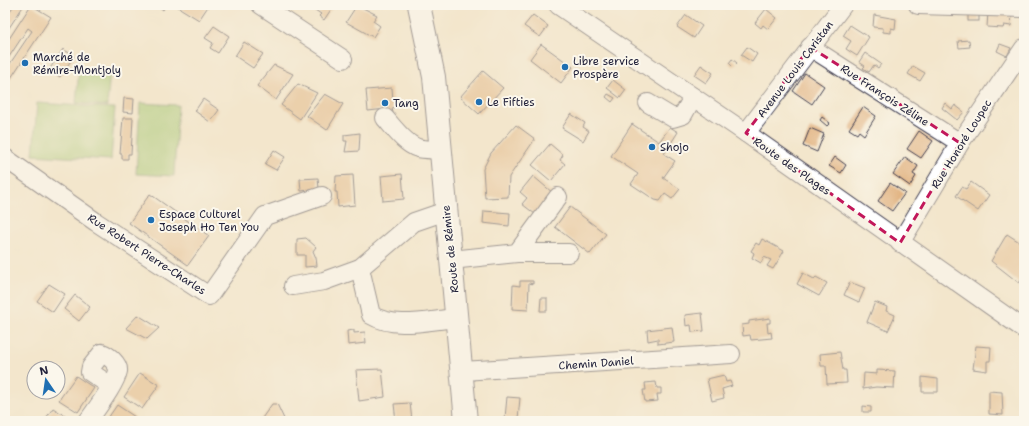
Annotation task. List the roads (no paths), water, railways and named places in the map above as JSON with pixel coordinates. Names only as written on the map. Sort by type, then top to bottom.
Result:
[{"type":"main road","name":"Route de Rémire","points":[[419,5],[434,77],[466,421]]},
{"type":"main road","name":"Route de Rémire","points":[[432,5],[437,49],[434,77]]},
{"type":"street","points":[[261,5],[343,59]]},
{"type":"street","name":"Route des Plages","points":[[558,5],[746,133],[1024,329]]},
{"type":"street","name":"Avenue Louis Caristan","points":[[746,133],[843,5]]},
{"type":"street","points":[[918,5],[1024,8]]},
{"type":"street","name":"Rue François Zéline","points":[[810,47],[960,143]]},
{"type":"street","name":"Rue Honoré Loupec","points":[[900,243],[960,143],[1024,48]]},
{"type":"street","points":[[648,103],[673,118],[683,115],[693,97]]},
{"type":"street","points":[[385,118],[397,132],[412,145],[418,148],[441,150]]},
{"type":"street","name":"Rue Robert Pierre-Charles","points":[[5,158],[96,222],[209,296],[265,216],[322,196]]},
{"type":"street","points":[[518,252],[558,197]]},
{"type":"street","points":[[293,286],[324,281],[360,268],[414,222],[446,211]]},
{"type":"street","points":[[451,260],[518,252],[569,253]]},
{"type":"street","points":[[360,268],[371,315],[394,324],[457,318]]},
{"type":"street","name":"Chemin Daniel","points":[[462,371],[731,354]]},
{"type":"street","points":[[88,421],[109,390]]},
{"type":"place","name":"Marché de Rémire-Montjoly","points":[[25,63]]},
{"type":"place","name":"Libre service Prospère","points":[[565,67]]},
{"type":"place","name":"Le Fifties","points":[[479,102]]},
{"type":"place","name":"Tang","points":[[385,103]]},
{"type":"place","name":"Shojo","points":[[652,147]]},
{"type":"place","name":"Espace Culturel Joseph Ho Ten You","points":[[151,220]]}]
